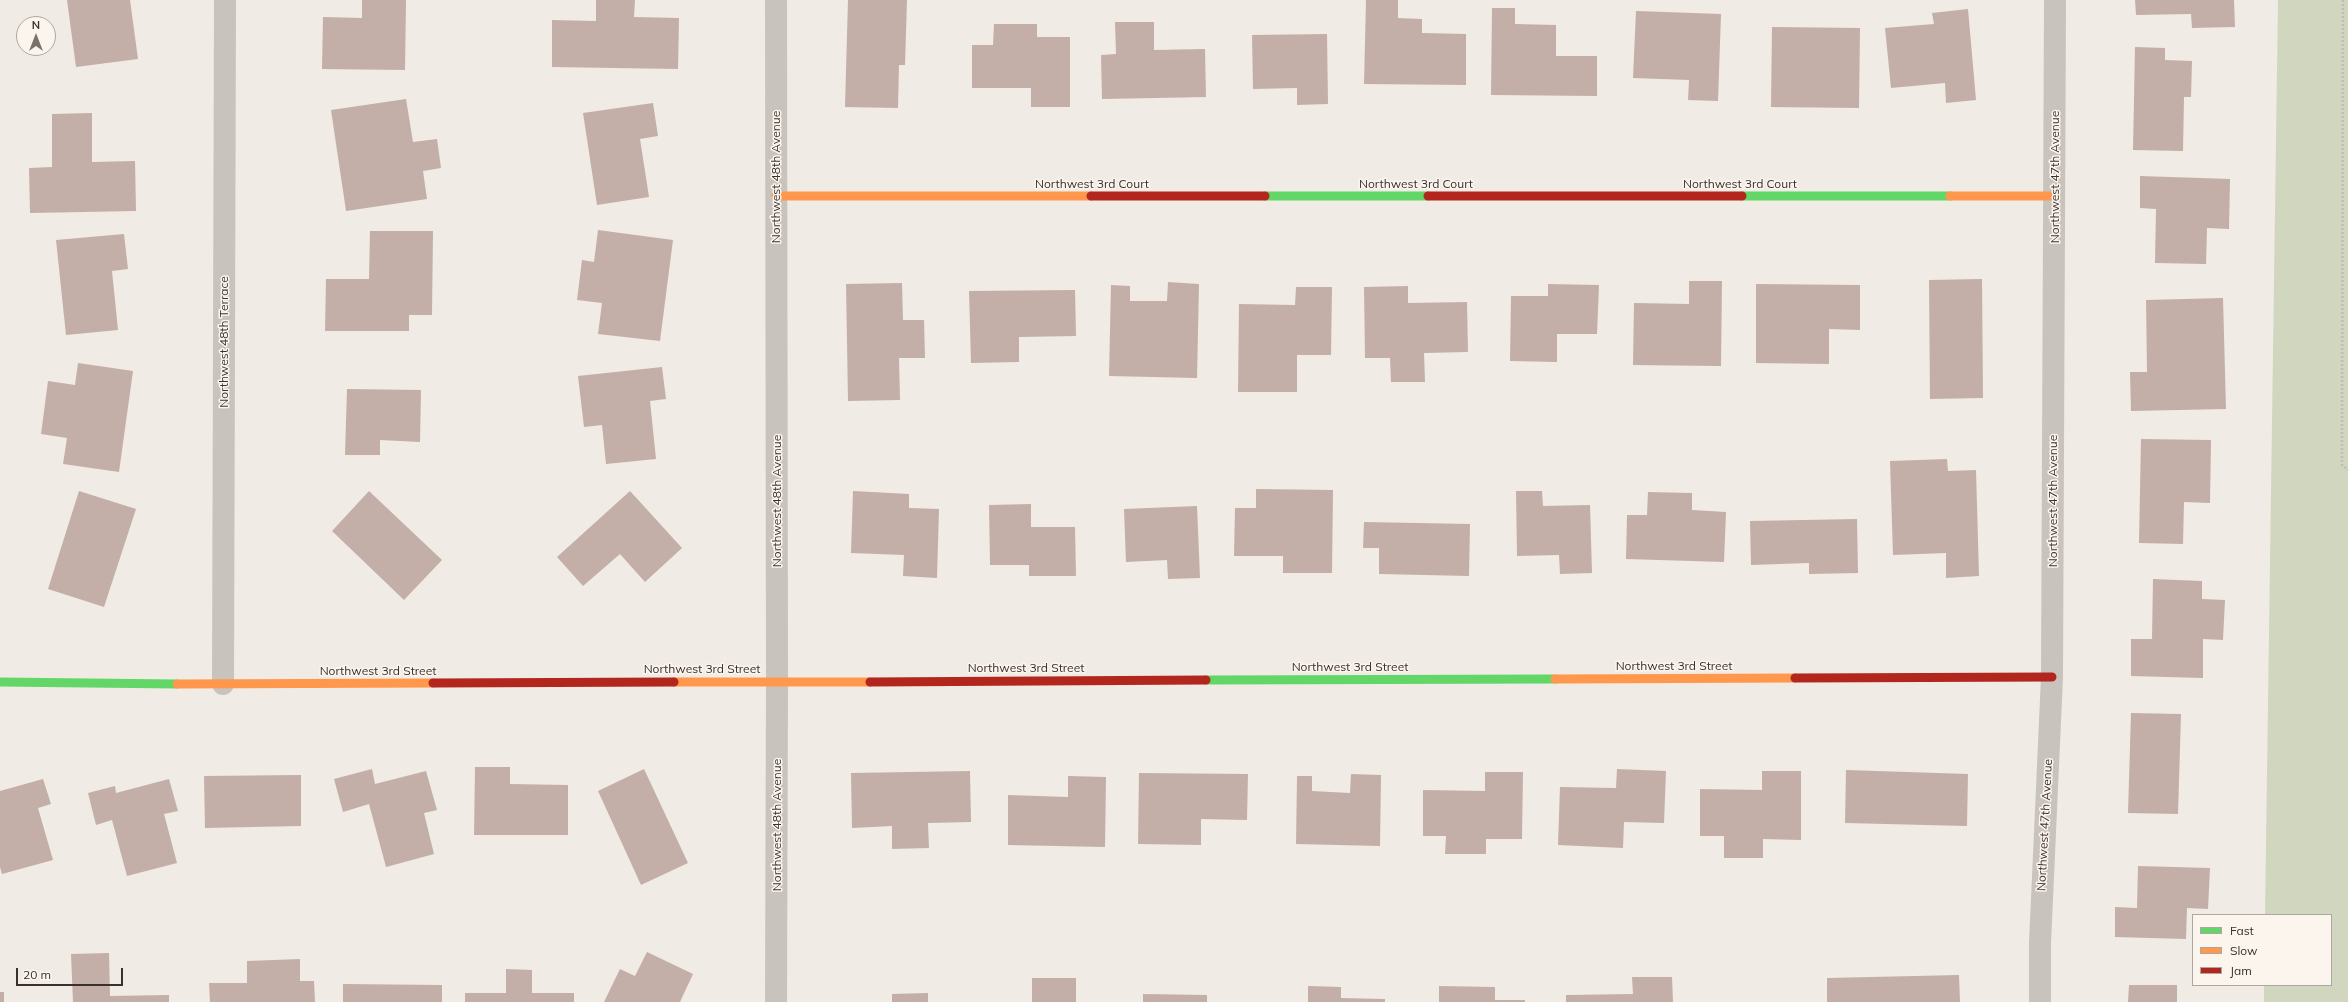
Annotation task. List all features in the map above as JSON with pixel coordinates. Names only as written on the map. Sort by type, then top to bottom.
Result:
[{"type":"street","name":"Northwest 48th Terrace","points":[[223,684],[225,0]]},
{"type":"street","name":"Northwest 48th Avenue","points":[[776,0],[776,1002]]},
{"type":"street","name":"Northwest 47th Avenue","points":[[2040,1002],[2040,943],[2052,677],[2056,196],[2055,0]]},
{"type":"street","name":"Northwest 3rd Court","points":[[776,196],[2056,196]]},
{"type":"street","name":"Northwest 3rd Street","points":[[0,682],[223,684],[777,680],[2052,677]]},
{"type":"path","points":[[2343,0],[2342,465],[2348,470]]},
{"type":"green space","points":[[2278,0],[2348,0],[2348,1002],[2264,1002],[2264,986],[2332,986],[2332,914],[2265,914]]},
{"type":"building","points":[[67,0],[130,0],[138,59],[76,67]]},
{"type":"building","points":[[362,0],[406,0],[405,70],[322,69],[323,17],[362,18]]},
{"type":"building","points":[[596,0],[635,0],[634,17],[679,18],[678,69],[552,67],[552,20],[596,21]]},
{"type":"building","points":[[848,0],[907,0],[905,65],[899,65],[898,108],[845,107]]},
{"type":"building","points":[[1366,0],[1398,0],[1398,18],[1422,19],[1422,33],[1466,34],[1466,85],[1364,84]]},
{"type":"building","points":[[2135,0],[2234,0],[2235,27],[2192,28],[2191,14],[2136,15]]},
{"type":"building","points":[[1492,8],[1515,8],[1515,24],[1556,25],[1556,56],[1597,56],[1597,96],[1491,95]]},
{"type":"building","points":[[1968,9],[1976,100],[1946,103],[1945,83],[1891,88],[1885,28],[1934,24],[1932,13]]},
{"type":"building","points":[[1636,11],[1721,14],[1718,101],[1688,100],[1689,80],[1633,78]]},
{"type":"building","points":[[1115,22],[1154,22],[1154,50],[1205,49],[1206,97],[1102,99],[1101,55],[1116,54]]},
{"type":"building","points":[[994,24],[1037,24],[1037,37],[1070,37],[1070,107],[1031,107],[1031,88],[972,88],[972,45],[993,45]]},
{"type":"building","points":[[1772,27],[1860,28],[1859,108],[1771,107]]},
{"type":"building","points":[[1327,34],[1328,104],[1297,105],[1297,88],[1253,89],[1252,35]]},
{"type":"building","points":[[2135,47],[2165,48],[2165,60],[2192,61],[2191,97],[2184,97],[2183,151],[2133,150]]},
{"type":"building","points":[[406,99],[413,142],[437,139],[441,168],[423,171],[427,199],[346,211],[331,110]]},
{"type":"building","points":[[653,103],[658,136],[640,139],[649,197],[597,205],[583,113]]},
{"type":"building","points":[[92,113],[92,162],[135,161],[136,211],[30,213],[29,168],[52,167],[52,114]]},
{"type":"building","points":[[2140,176],[2230,179],[2229,229],[2207,228],[2206,264],[2155,263],[2156,209],[2140,208]]},
{"type":"building","points":[[598,230],[673,240],[660,341],[598,334],[602,303],[577,300],[582,260],[594,262]]},
{"type":"building","points":[[370,231],[433,231],[432,315],[409,315],[409,331],[325,331],[326,279],[369,279]]},
{"type":"building","points":[[124,234],[128,269],[112,271],[118,330],[66,335],[56,240]]},
{"type":"building","points":[[1982,279],[1983,398],[1930,399],[1929,280]]},
{"type":"building","points":[[1689,281],[1722,281],[1721,366],[1633,365],[1634,303],[1689,304]]},
{"type":"building","points":[[1168,282],[1199,284],[1197,378],[1109,376],[1111,285],[1130,286],[1130,301],[1167,301]]},
{"type":"building","points":[[902,283],[903,320],[924,320],[925,358],[899,358],[900,400],[848,401],[846,284]]},
{"type":"building","points":[[1548,284],[1599,285],[1597,334],[1557,334],[1557,362],[1510,361],[1511,296],[1548,296]]},
{"type":"building","points":[[1756,284],[1860,285],[1860,330],[1829,329],[1829,364],[1756,363]]},
{"type":"building","points":[[1408,286],[1408,303],[1467,302],[1468,352],[1424,353],[1425,382],[1391,382],[1390,358],[1365,358],[1364,287]]},
{"type":"building","points":[[1296,287],[1332,287],[1331,355],[1297,355],[1297,392],[1238,392],[1239,304],[1295,305]]},
{"type":"building","points":[[1075,290],[1076,336],[1019,337],[1019,362],[971,363],[969,291]]},
{"type":"building","points":[[2223,298],[2226,409],[2131,411],[2130,372],[2147,372],[2146,300]]},
{"type":"building","points":[[78,363],[133,371],[119,472],[63,464],[67,438],[41,434],[48,381],[75,385]]},
{"type":"building","points":[[662,367],[666,399],[650,401],[656,459],[606,464],[602,425],[584,427],[578,376]]},
{"type":"building","points":[[347,389],[421,390],[420,442],[380,440],[380,455],[345,455]]},
{"type":"building","points":[[2141,439],[2211,440],[2210,503],[2184,502],[2183,544],[2139,543]]},
{"type":"building","points":[[1947,459],[1948,471],[1976,470],[1979,576],[1946,578],[1946,553],[1893,555],[1890,461]]},
{"type":"building","points":[[1256,489],[1333,490],[1332,573],[1283,573],[1283,556],[1234,556],[1235,508],[1256,508]]},
{"type":"building","points":[[79,491],[136,509],[104,607],[48,589]]},
{"type":"building","points":[[369,491],[442,560],[404,600],[332,531]]},
{"type":"building","points":[[630,491],[682,548],[645,582],[620,554],[583,586],[557,557]]},
{"type":"building","points":[[853,491],[909,494],[909,508],[939,509],[937,578],[903,576],[904,555],[851,553]]},
{"type":"building","points":[[1516,491],[1542,491],[1543,506],[1590,505],[1592,573],[1560,574],[1559,555],[1517,556]]},
{"type":"building","points":[[1648,492],[1692,493],[1692,510],[1726,512],[1724,562],[1626,559],[1627,515],[1647,515]]},
{"type":"building","points":[[1031,504],[1031,527],[1075,527],[1076,576],[1029,576],[1029,565],[990,565],[989,505]]},
{"type":"building","points":[[1197,506],[1200,578],[1168,579],[1167,560],[1126,562],[1124,509]]},
{"type":"building","points":[[1857,519],[1858,573],[1809,574],[1809,563],[1751,565],[1750,521]]},
{"type":"building","points":[[1364,522],[1470,524],[1469,576],[1379,574],[1379,548],[1363,548]]},
{"type":"building","points":[[2153,579],[2202,581],[2202,599],[2225,600],[2223,640],[2203,639],[2203,678],[2131,676],[2131,639],[2152,639]]},
{"type":"building","points":[[2131,713],[2181,714],[2178,814],[2128,813]]},
{"type":"building","points":[[475,767],[510,767],[510,784],[568,785],[568,835],[474,835]]},
{"type":"building","points":[[372,769],[375,784],[426,771],[437,810],[424,813],[434,854],[386,867],[369,804],[343,812],[334,779]]},
{"type":"building","points":[[644,769],[688,863],[641,885],[598,791]]},
{"type":"building","points":[[1617,769],[1666,771],[1664,823],[1624,822],[1623,848],[1558,845],[1560,787],[1616,788]]},
{"type":"building","points":[[1846,770],[1968,774],[1967,826],[1845,823]]},
{"type":"building","points":[[970,771],[971,822],[928,823],[929,848],[892,849],[892,826],[852,828],[851,773]]},
{"type":"building","points":[[1762,771],[1801,771],[1801,840],[1763,839],[1763,858],[1724,858],[1724,836],[1700,836],[1700,789],[1762,790]]},
{"type":"building","points":[[1485,772],[1523,772],[1522,839],[1486,839],[1486,854],[1445,854],[1446,836],[1423,836],[1423,790],[1485,791]]},
{"type":"building","points":[[1139,773],[1248,774],[1247,820],[1201,819],[1201,845],[1138,844]]},
{"type":"building","points":[[1351,774],[1381,775],[1380,846],[1296,844],[1297,776],[1312,776],[1312,791],[1350,793]]},
{"type":"building","points":[[301,775],[301,826],[205,828],[204,776]]},
{"type":"building","points":[[1068,776],[1106,777],[1105,847],[1008,845],[1008,795],[1068,797]]},
{"type":"building","points":[[43,779],[51,804],[38,808],[53,860],[2,874],[0,867],[0,791]]},
{"type":"building","points":[[169,779],[178,811],[164,814],[177,863],[127,876],[112,820],[96,825],[88,793],[115,786],[116,793]]},
{"type":"building","points":[[2138,866],[2210,868],[2208,909],[2187,908],[2186,939],[2115,937],[2115,907],[2137,908]]},
{"type":"building","points":[[647,952],[693,974],[680,1002],[604,1002],[620,969],[635,976]]},
{"type":"building","points":[[109,953],[110,996],[169,995],[169,1002],[73,1002],[71,954]]},
{"type":"building","points":[[300,959],[300,981],[314,981],[315,1002],[210,1002],[209,983],[247,983],[247,961]]},
{"type":"building","points":[[506,969],[532,970],[532,993],[574,993],[574,1002],[465,1002],[465,993],[506,993]]},
{"type":"building","points":[[1959,975],[1960,1002],[1827,1002],[1827,978]]},
{"type":"building","points":[[1632,977],[1672,977],[1673,1002],[1566,1002],[1566,995],[1633,994]]},
{"type":"building","points":[[1032,978],[1076,978],[1076,1002],[1032,1002]]},
{"type":"building","points":[[343,984],[442,985],[442,1002],[343,1002]]},
{"type":"building","points":[[2129,985],[2177,985],[2177,1002],[2128,1002]]},
{"type":"building","points":[[1308,986],[1341,987],[1341,998],[1385,999],[1385,1002],[1308,1002]]},
{"type":"building","points":[[1439,986],[1495,987],[1495,1000],[1525,1000],[1525,1002],[1439,1002]]},
{"type":"building","points":[[0,992],[4,992],[4,1002],[0,1002]]},
{"type":"building","points":[[928,993],[928,1002],[892,1002],[892,994]]},
{"type":"building","points":[[1143,994],[1207,995],[1207,1002],[1143,1002]]},
{"type":"traffic: fast","points":[[1265,196],[1428,196]]},
{"type":"traffic: fast","points":[[1742,196],[1950,196]]},
{"type":"traffic: fast","points":[[1206,680],[1555,679]]},
{"type":"traffic: fast","points":[[0,682],[177,684]]},
{"type":"traffic: slow","points":[[776,196],[1091,196]]},
{"type":"traffic: slow","points":[[1950,196],[2056,196]]},
{"type":"traffic: slow","points":[[1555,679],[1795,678]]},
{"type":"traffic: slow","points":[[674,682],[870,682]]},
{"type":"traffic: slow","points":[[177,684],[433,683]]},
{"type":"traffic: jam","points":[[1091,196],[1265,196]]},
{"type":"traffic: jam","points":[[1428,196],[1742,196]]},
{"type":"traffic: jam","points":[[1795,678],[2052,677]]},
{"type":"traffic: jam","points":[[870,682],[1206,680]]},
{"type":"traffic: jam","points":[[433,683],[674,682]]}]
